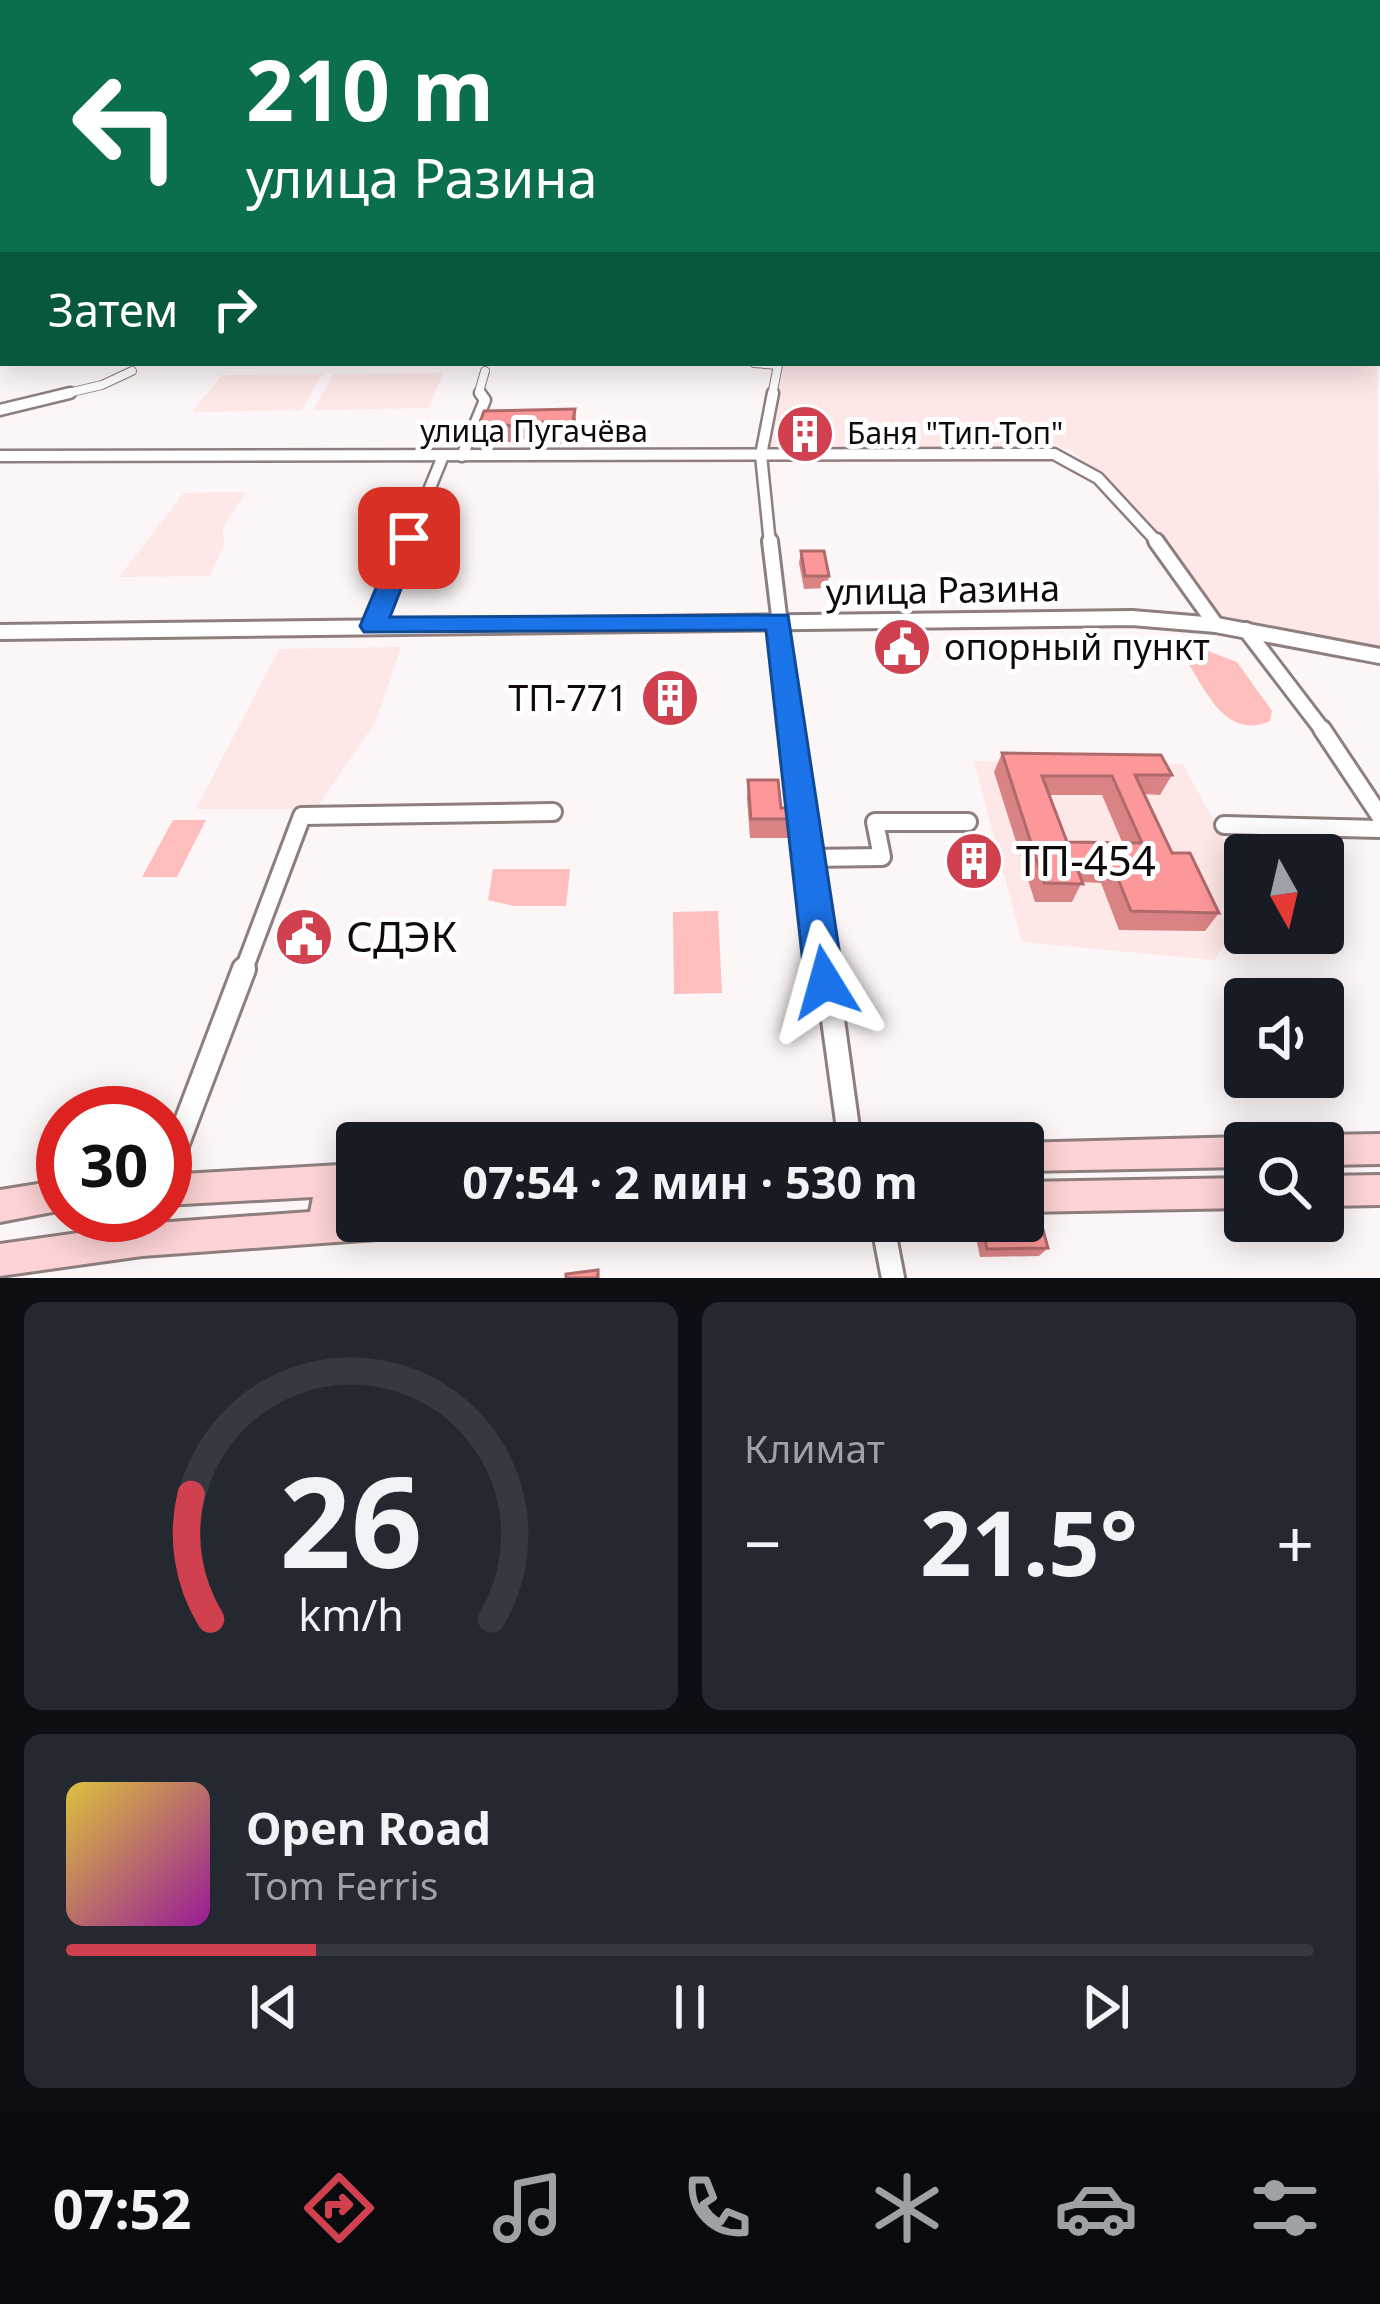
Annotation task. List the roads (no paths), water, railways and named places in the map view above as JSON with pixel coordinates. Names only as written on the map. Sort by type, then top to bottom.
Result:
[{"type":"street","points":[[779,366],[761,455],[808,858],[847,1122]]},
{"type":"street","points":[[0,410],[40,396],[108,384],[132,371]]},
{"type":"street","points":[[462,456],[485,400],[479,392],[484,371]]},
{"type":"street","name":"улица Пугачёва","points":[[0,456],[1068,456],[1165,548],[1216,625]]},
{"type":"street","points":[[373,626],[443,456]]},
{"type":"street","name":"улица Разина","points":[[0,632],[1132,618],[1216,625],[1380,656]]},
{"type":"street","points":[[1246,630],[1380,816]]},
{"type":"street","points":[[192,1106],[302,816],[553,812]]},
{"type":"street","points":[[808,858],[882,857],[875,822],[968,822]]},
{"type":"street","points":[[1223,825],[1380,829]]},
{"type":"street","points":[[1344,1150],[1380,1149]]},
{"type":"street","points":[[1044,1156],[1224,1151]]},
{"type":"street","points":[[192,1188],[336,1180]]},
{"type":"street","points":[[1344,1191],[1380,1190]]},
{"type":"street","points":[[1044,1197],[1224,1193]]},
{"type":"street","points":[[0,1206],[36,1200]]},
{"type":"street","points":[[327,1225],[336,1202]]},
{"type":"street","points":[[327,1225],[336,1219]]},
{"type":"street","points":[[0,1260],[142,1240],[336,1225]]},
{"type":"street","points":[[886,1242],[893,1278]]},
{"type":"place","name":"Баня \"Тип-Топ\"","points":[[805,434]]},
{"type":"place","name":"опорный пункт","points":[[902,647]]},
{"type":"place","name":"ТП-771","points":[[670,698]]},
{"type":"place","name":"ТП-454","points":[[974,861]]},
{"type":"place","name":"СДЭК","points":[[304,937]]}]
